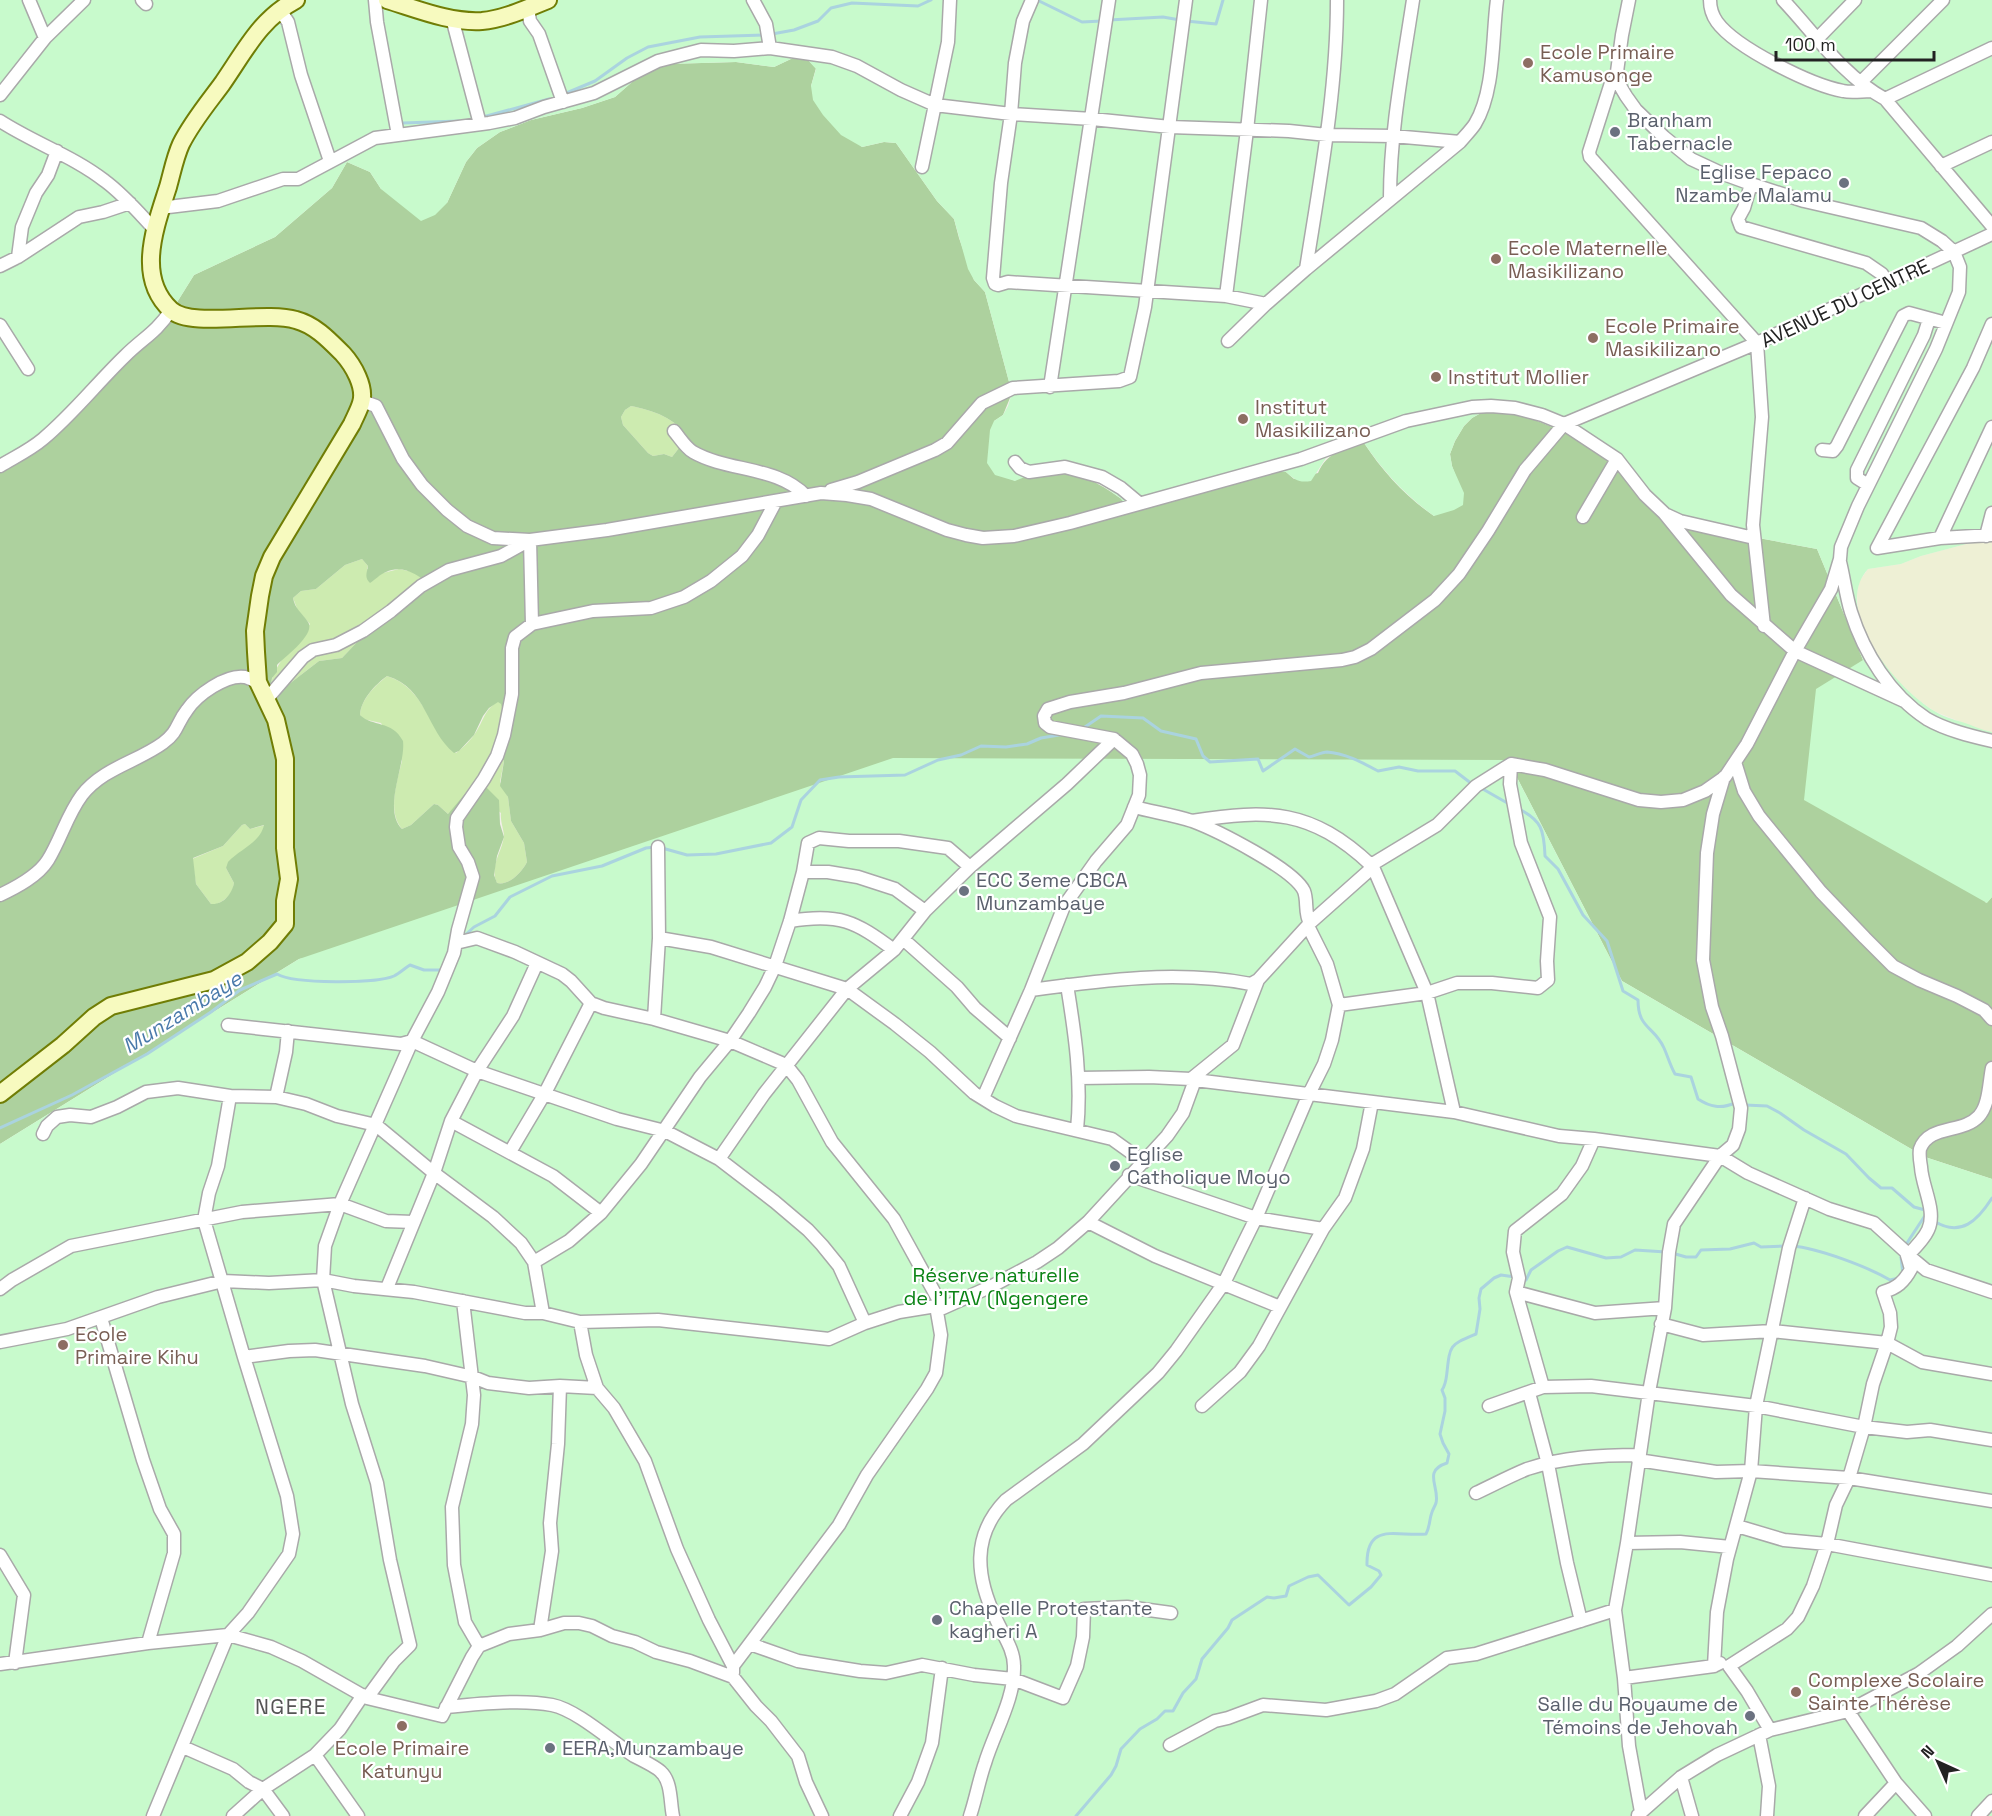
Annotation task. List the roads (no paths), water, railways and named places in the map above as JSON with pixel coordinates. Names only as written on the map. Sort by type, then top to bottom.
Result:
[{"type":"street","points":[[29,0],[45,38]]},
{"type":"street","points":[[0,95],[45,38],[84,0]]},
{"type":"street","points":[[0,1094],[63,1045],[94,1017],[111,1006],[214,980],[248,962],[270,942],[285,924],[285,901],[289,879],[285,848],[285,759],[276,720],[258,682],[255,631],[264,576],[286,531],[352,424],[362,401],[359,380],[346,358],[314,327],[296,320],[275,316],[213,320],[176,314],[160,297],[151,269],[150,251],[160,208],[180,147],[189,129],[257,32],[280,10],[296,0]]},
{"type":"street","points":[[375,0],[398,135]]},
{"type":"street","points":[[387,0],[452,18],[481,21],[500,18],[523,6],[548,0]]},
{"type":"street","points":[[753,0],[766,24],[770,48]]},
{"type":"street","points":[[922,167],[948,42],[950,0]]},
{"type":"street","points":[[1032,0],[1023,21],[1016,63],[1001,183],[993,278],[995,284],[1008,282],[1146,290],[1226,296],[1266,304]]},
{"type":"street","points":[[1050,387],[1109,0]]},
{"type":"street","points":[[362,401],[376,406],[403,459],[422,485],[447,510],[467,526],[493,538],[530,540],[607,530],[820,493],[858,482],[947,443],[982,403],[1013,388],[1119,381],[1130,377],[1144,307],[1186,0]]},
{"type":"street","points":[[1226,296],[1261,0]]},
{"type":"street","points":[[1306,269],[1327,135],[1337,46],[1337,0]]},
{"type":"street","points":[[1390,198],[1393,136],[1413,0]]},
{"type":"street","points":[[1228,341],[1306,269],[1460,142],[1474,126],[1486,96],[1495,38],[1497,0]]},
{"type":"street","points":[[1629,0],[1616,79],[1610,86],[1589,152],[1590,157],[1757,343],[1762,417],[1753,525],[1764,626]]},
{"type":"street","points":[[1710,0],[1710,10],[1725,31],[1761,56],[1779,66],[1844,92],[1871,91]]},
{"type":"street","points":[[1783,0],[1837,60],[1871,91],[1885,99],[1992,226]]},
{"type":"street","points":[[1818,38],[1855,0]]},
{"type":"street","points":[[1861,82],[1943,0]]},
{"type":"street","points":[[523,6],[539,34],[563,102]]},
{"type":"street","points":[[280,10],[288,22],[301,75],[330,161]]},
{"type":"street","points":[[452,18],[480,124]]},
{"type":"street","points":[[160,208],[218,201],[283,179],[298,179],[375,138],[515,117],[594,93],[636,71],[669,58],[701,50],[734,51],[770,48],[832,57],[857,66],[935,105],[1011,114],[1092,118],[1170,127],[1393,136],[1460,142]]},
{"type":"street","points":[[1885,99],[1992,48]]},
{"type":"street","points":[[1616,79],[1636,110],[1676,147],[1704,166],[1804,201],[1921,228],[1942,241],[1954,252],[1960,267],[1959,292],[1936,349],[1868,485],[1841,547],[1840,559],[1831,589],[1795,651],[1747,744],[1725,777],[1713,814],[1707,853],[1703,960],[1712,1007],[1739,1102],[1739,1129],[1732,1145],[1720,1156],[1674,1224],[1669,1252],[1665,1308],[1649,1392],[1615,1610],[1624,1678],[1629,1746],[1640,1814]]},
{"type":"street","points":[[0,121],[104,179],[155,230]]},
{"type":"street","points":[[1941,166],[1992,142]]},
{"type":"street","points":[[18,256],[22,227],[36,193],[48,175],[57,151]]},
{"type":"street","points":[[1751,184],[1738,219],[1741,227],[1866,263],[1882,274],[1888,283]]},
{"type":"street","points":[[0,266],[79,217],[130,203]]},
{"type":"street","name":"AVENUE DU CENTRE","points":[[1564,424],[1757,343],[1992,234]]},
{"type":"street","points":[[0,466],[24,453],[65,419],[126,354],[160,326],[171,310]]},
{"type":"street","points":[[1822,450],[1833,451],[1837,446],[1903,316],[1908,313],[1946,323]]},
{"type":"street","points":[[1868,485],[1857,478],[1857,470],[1924,335],[1929,319]]},
{"type":"street","points":[[1992,324],[1973,368],[1877,548],[1940,538],[1989,535],[1992,513]]},
{"type":"street","points":[[0,325],[28,369]]},
{"type":"street","points":[[820,493],[871,499],[947,530],[983,538],[1014,536],[1070,523],[1301,459],[1406,421],[1472,407],[1515,408],[1564,424],[1617,459],[1731,595],[1795,651],[1904,701]]},
{"type":"street","points":[[982,1098],[1031,990],[1065,906],[1096,861],[1127,825],[1139,795],[1140,775],[1132,754],[1114,739],[1050,727],[1044,716],[1048,709],[1070,702],[1124,693],[1201,673],[1342,660],[1355,657],[1371,649],[1435,600],[1459,574],[1525,470],[1564,424]]},
{"type":"street","points":[[1940,538],[1992,427]]},
{"type":"street","points":[[674,431],[694,452],[724,465],[777,477],[792,483],[806,496]]},
{"type":"street","points":[[1583,517],[1617,459]]},
{"type":"street","points":[[1015,462],[1029,472],[1065,467],[1102,477],[1121,488],[1139,503]]},
{"type":"street","points":[[233,1816],[263,1788],[315,1755],[340,1729],[394,1661],[410,1645],[390,1560],[377,1483],[352,1404],[323,1280],[325,1246],[340,1204],[412,1041],[438,992],[455,948],[473,878],[468,862],[459,847],[457,818],[484,779],[497,756],[504,735],[512,694],[514,667],[512,648],[515,638],[532,624],[593,611],[651,608],[684,597],[711,581],[742,556],[758,535],[776,501]]},
{"type":"street","points":[[1664,513],[1680,521],[1755,538]]},
{"type":"street","points":[[530,540],[532,624]]},
{"type":"street","points":[[266,700],[303,657],[313,650],[336,645],[363,631],[420,586],[449,570],[501,556],[530,540]]},
{"type":"street","points":[[1840,559],[1851,610],[1863,645],[1887,681],[1904,701],[1928,720],[1967,735],[1992,741]]},
{"type":"street","points":[[0,895],[32,877],[47,861],[67,818],[83,794],[99,777],[162,743],[176,731],[185,711],[204,692],[225,681],[244,677],[258,682]]},
{"type":"street","points":[[719,1159],[786,1065],[847,989],[894,950],[925,911],[970,867],[1067,784],[1114,739]]},
{"type":"street","points":[[1735,762],[1744,791],[1759,816],[1821,892],[1864,938],[1893,966],[1984,1010],[1992,1019]]},
{"type":"street","points":[[1031,990],[1159,976],[1229,980],[1251,984],[1258,980],[1309,924],[1372,866],[1437,825],[1476,786],[1511,764],[1545,770],[1639,800],[1661,802],[1683,800],[1705,791],[1725,777]]},
{"type":"street","points":[[1339,1005],[1427,993],[1457,983],[1538,987],[1548,980],[1546,961],[1550,917],[1521,843],[1510,784],[1511,764]]},
{"type":"street","points":[[970,1816],[985,1761],[1001,1724],[1013,1679],[1014,1665],[1012,1650],[991,1607],[982,1580],[979,1558],[987,1526],[997,1509],[1006,1500],[1083,1444],[1158,1372],[1176,1351],[1224,1283],[1256,1218],[1324,1064],[1332,1040],[1339,1005],[1327,964],[1309,924],[1304,891],[1291,876],[1272,862],[1191,821],[1134,807]]},
{"type":"street","points":[[1191,821],[1231,815],[1270,814],[1289,817],[1318,826],[1355,850],[1372,866],[1427,993],[1454,1112]]},
{"type":"street","points":[[534,1262],[569,1241],[601,1213],[665,1131],[700,1077],[730,1041],[765,987],[775,966],[790,921],[808,843],[819,838],[849,841],[899,841],[948,848],[970,867]]},
{"type":"street","points":[[654,1019],[659,938],[658,847]]},
{"type":"street","points":[[803,872],[828,872],[858,877],[895,888],[925,911]]},
{"type":"street","points":[[790,921],[826,917],[845,922],[864,928],[894,950]]},
{"type":"street","points":[[455,948],[477,938],[561,974],[571,981],[591,1003],[730,1041],[786,1065],[798,1080],[832,1142],[894,1219],[939,1307],[942,1335],[936,1373],[927,1389],[867,1475],[839,1526],[750,1644],[733,1672]]},
{"type":"street","points":[[659,938],[711,946],[847,989],[895,1024],[982,1098],[1016,1116],[1112,1139],[1144,1162]]},
{"type":"street","points":[[903,939],[1010,1038]]},
{"type":"street","points":[[387,1288],[434,1173],[451,1121],[477,1071],[513,1016],[537,963]]},
{"type":"street","points":[[0,1342],[68,1329],[158,1296],[223,1281],[323,1280],[543,1313],[580,1322],[658,1320],[829,1339],[865,1323],[899,1312],[939,1307],[992,1286],[1058,1248],[1088,1222],[1167,1136],[1183,1113],[1193,1080],[1233,1046],[1258,980]]},
{"type":"street","points":[[1067,985],[1078,1051],[1080,1100],[1077,1130]]},
{"type":"street","points":[[510,1152],[545,1093],[591,1003]]},
{"type":"street","points":[[228,1025],[401,1044],[412,1041],[477,1071],[618,1119],[665,1131],[719,1159],[808,1230],[839,1266],[865,1323]]},
{"type":"street","points":[[276,1097],[288,1031]]},
{"type":"street","points":[[1904,1251],[1929,1229],[1930,1218],[1921,1174],[1920,1150],[1925,1140],[1936,1132],[1960,1127],[1978,1118],[1984,1107],[1992,1068]]},
{"type":"street","points":[[1079,1078],[1149,1077],[1193,1080],[1309,1094],[1454,1112],[1558,1136],[1720,1156],[1748,1173],[1829,1209],[1874,1223],[1926,1270],[1992,1292]]},
{"type":"street","points":[[43,1134],[47,1126],[57,1117],[91,1116],[117,1107],[146,1092],[178,1088],[230,1096],[276,1097],[306,1104],[337,1116],[376,1125],[434,1173],[493,1217],[521,1243],[534,1262],[543,1313]]},
{"type":"street","points":[[157,1815],[228,1635],[248,1613],[289,1554],[293,1534],[287,1496],[204,1220],[209,1193],[218,1166],[230,1096]]},
{"type":"street","points":[[1202,1406],[1240,1372],[1259,1346],[1323,1229],[1344,1198],[1363,1149],[1371,1102]]},
{"type":"street","points":[[451,1121],[553,1176],[601,1213]]},
{"type":"street","points":[[1543,1387],[1516,1292],[1519,1278],[1513,1252],[1515,1231],[1562,1194],[1582,1166],[1594,1139]]},
{"type":"street","points":[[1129,1175],[1256,1218],[1323,1229]]},
{"type":"street","points":[[1714,1666],[1717,1612],[1730,1547],[1751,1471],[1756,1406],[1790,1244],[1805,1198]]},
{"type":"street","points":[[0,1289],[71,1246],[242,1212],[340,1204],[386,1221],[413,1222]]},
{"type":"street","points":[[1088,1222],[1155,1256],[1280,1307]]},
{"type":"street","points":[[1767,1816],[1769,1786],[1765,1732],[1747,1691],[1729,1666],[1787,1629],[1798,1617],[1813,1586],[1827,1544],[1836,1505],[1849,1478],[1864,1427],[1873,1384],[1891,1327],[1890,1313],[1883,1292],[1893,1289],[1905,1280],[1911,1269],[1904,1251]]},
{"type":"street","points":[[1516,1292],[1596,1313],[1665,1308]]},
{"type":"street","points":[[464,1301],[474,1395],[472,1424],[452,1507],[454,1564],[465,1622],[479,1647]]},
{"type":"street","points":[[101,1318],[143,1460],[160,1509],[174,1534],[174,1553],[148,1642]]},
{"type":"street","points":[[580,1322],[586,1355],[597,1388],[614,1408],[645,1461],[677,1549],[733,1672],[756,1706],[771,1721],[798,1756],[806,1782],[822,1816]]},
{"type":"street","points":[[1661,1324],[1703,1335],[1772,1331],[1887,1343],[1922,1362],[1992,1374]]},
{"type":"street","points":[[244,1357],[315,1350],[425,1366],[473,1377],[488,1383],[529,1388],[560,1386],[597,1388]]},
{"type":"street","points":[[540,1630],[552,1551],[550,1523],[558,1444],[560,1386]]},
{"type":"street","points":[[1489,1406],[1543,1387],[1591,1386],[1756,1406],[1864,1427],[1908,1432],[1930,1430],[1992,1440]]},
{"type":"street","points":[[1528,1393],[1548,1464],[1581,1621]]},
{"type":"street","points":[[1476,1493],[1527,1470],[1588,1456],[1639,1458],[1716,1472],[1751,1471],[1849,1478],[1992,1501]]},
{"type":"street","points":[[1737,1526],[1784,1540],[1827,1544],[1992,1575]]},
{"type":"street","points":[[1627,1543],[1672,1541],[1730,1547]]},
{"type":"street","points":[[0,1556],[24,1595],[15,1663]]},
{"type":"street","points":[[750,1644],[798,1661],[860,1671],[886,1673],[922,1665],[974,1675],[1013,1679],[1063,1698],[1077,1666],[1083,1636],[1084,1609],[1127,1607],[1171,1613]]},
{"type":"street","points":[[1170,1745],[1215,1721],[1263,1706],[1326,1710],[1376,1701],[1395,1694],[1447,1658],[1476,1654],[1615,1610]]},
{"type":"street","points":[[1640,1814],[1681,1777],[1717,1755],[1765,1732],[1848,1711],[1918,1674],[1957,1646],[1992,1614]]},
{"type":"street","points":[[0,1664],[148,1642],[228,1635],[271,1647],[302,1661],[365,1697],[442,1716],[471,1657],[479,1647],[509,1634],[540,1630],[564,1623],[579,1623],[592,1626],[612,1636],[636,1641],[656,1652],[733,1672]]},
{"type":"street","points":[[1981,1625],[1992,1634]]},
{"type":"street","points":[[1624,1678],[1714,1666],[1768,1642]]},
{"type":"street","points":[[900,1816],[918,1782],[932,1743],[942,1668]]},
{"type":"street","points":[[446,1707],[525,1704],[552,1705],[569,1710],[616,1744],[662,1772],[669,1787],[673,1816]]},
{"type":"street","points":[[1848,1711],[1896,1783],[1925,1816]]},
{"type":"street","points":[[183,1747],[234,1769],[249,1782],[263,1788],[283,1816]]},
{"type":"street","points":[[315,1755],[358,1816]]},
{"type":"street","points":[[1681,1777],[1692,1816]]},
{"type":"street","points":[[1865,1816],[1896,1783]]},
{"type":"street","points":[[1978,1816],[1992,1801]]},
{"type":"waterway","points":[[772,34],[794,30],[818,21],[831,8],[852,3],[918,6],[931,0]]},
{"type":"waterway","points":[[1037,0],[1082,22],[1102,21]]},
{"type":"waterway","points":[[1186,21],[1216,24],[1223,0]]},
{"type":"waterway","points":[[1109,20],[1163,17],[1180,20]]},
{"type":"waterway","points":[[564,94],[595,81],[627,58],[648,47],[700,37],[765,35]]},
{"type":"waterway","points":[[483,117],[549,99]]},
{"type":"waterway","points":[[403,123],[459,121]]},
{"type":"waterway","name":"Munzambaye","points":[[1082,729],[1101,716],[1143,718],[1161,731],[1196,739],[1203,756],[1210,762],[1258,759],[1263,771],[1295,749],[1309,757],[1325,752],[1340,754],[1378,771],[1399,767],[1418,771],[1455,771],[1472,784]]},
{"type":"waterway","name":"Munzambaye","points":[[662,848],[687,855],[716,854],[771,843],[792,827],[801,800],[820,780],[839,777],[905,775],[938,760],[961,755],[981,746],[1006,747],[1065,734]]},
{"type":"waterway","points":[[1481,788],[1509,804]]},
{"type":"waterway","points":[[1517,808],[1532,817],[1540,827],[1544,839],[1545,856],[1558,869],[1583,915],[1607,941],[1623,991],[1638,1000],[1641,1017],[1660,1041],[1675,1074],[1691,1077],[1698,1099],[1702,1102],[1720,1106],[1735,1103]]},
{"type":"waterway","name":"Munzambaye","points":[[463,937],[474,927],[495,916],[510,897],[552,876],[602,866],[646,848],[655,847]]},
{"type":"waterway","name":"Munzambaye","points":[[0,1128],[72,1095],[147,1054],[240,990],[277,974],[300,980],[354,982],[385,979],[410,965],[424,970],[441,970],[443,967]]},
{"type":"waterway","points":[[1745,1105],[1767,1106],[1780,1113],[1846,1154],[1881,1188],[1892,1188],[1914,1207],[1925,1210]]},
{"type":"waterway","points":[[1934,1221],[1952,1228],[1961,1227],[1975,1219],[1992,1198]]},
{"type":"waterway","points":[[1905,1246],[1926,1214]]},
{"type":"waterway","points":[[1672,1253],[1696,1257],[1701,1250],[1730,1249],[1754,1243],[1761,1247],[1786,1246]]},
{"type":"waterway","points":[[1792,1246],[1815,1250],[1843,1259],[1890,1280],[1899,1278]]},
{"type":"waterway","points":[[1521,1278],[1526,1280],[1531,1270],[1567,1247],[1606,1258],[1621,1257],[1635,1250],[1666,1252]]},
{"type":"waterway","points":[[1901,1257],[1903,1274]]},
{"type":"waterway","points":[[1076,1816],[1111,1775],[1121,1749],[1140,1729],[1157,1719],[1165,1711],[1173,1711],[1183,1693],[1196,1679],[1202,1659],[1232,1620],[1267,1597],[1286,1596],[1289,1586],[1318,1575],[1349,1605],[1371,1587],[1381,1575],[1379,1571],[1367,1565],[1368,1551],[1372,1542],[1385,1534],[1426,1534],[1437,1497],[1435,1470],[1447,1463],[1449,1454],[1440,1434],[1445,1411],[1445,1398],[1442,1390],[1446,1382],[1449,1356],[1456,1343],[1476,1334],[1481,1289],[1501,1275],[1515,1277]]},
{"type":"place","name":"Ecole Primaire Kamusonge","points":[[1528,63]]},
{"type":"place","name":"Branham Tabernacle","points":[[1615,132]]},
{"type":"place","name":"Eglise Fepaco Nzambe Malamu","points":[[1844,183]]},
{"type":"place","name":"Ecole Maternelle Masikilizano","points":[[1496,259]]},
{"type":"place","name":"Ecole Primaire Masikilizano","points":[[1593,338]]},
{"type":"place","name":"Institut Mollier","points":[[1436,377]]},
{"type":"place","name":"Institut Masikilizano","points":[[1243,419]]},
{"type":"place","name":"ECC 3eme CBCA Munzambaye","points":[[964,891]]},
{"type":"place","name":"Eglise Catholique Moyo","points":[[1115,1166]]},
{"type":"place","name":"Ecole Primaire Kihu","points":[[63,1345]]},
{"type":"place","name":"Chapelle Protestante kagheri A","points":[[937,1620]]},
{"type":"place","name":"Complexe Scolaire Sainte Thérèse","points":[[1796,1692]]},
{"type":"place","name":"Salle du Royaume de Témoins de Jehovah","points":[[1750,1716]]},
{"type":"place","name":"Ecole Primaire Katunyu","points":[[402,1726]]},
{"type":"place","name":"EERA,Munzambaye","points":[[550,1748]]},
{"type":"district","name":"NGERE","points":[[291,1706]]},
{"type":"park label","name":"Réserve naturelle de l'ITAV (Ngengere","points":[[996,1286]]}]
